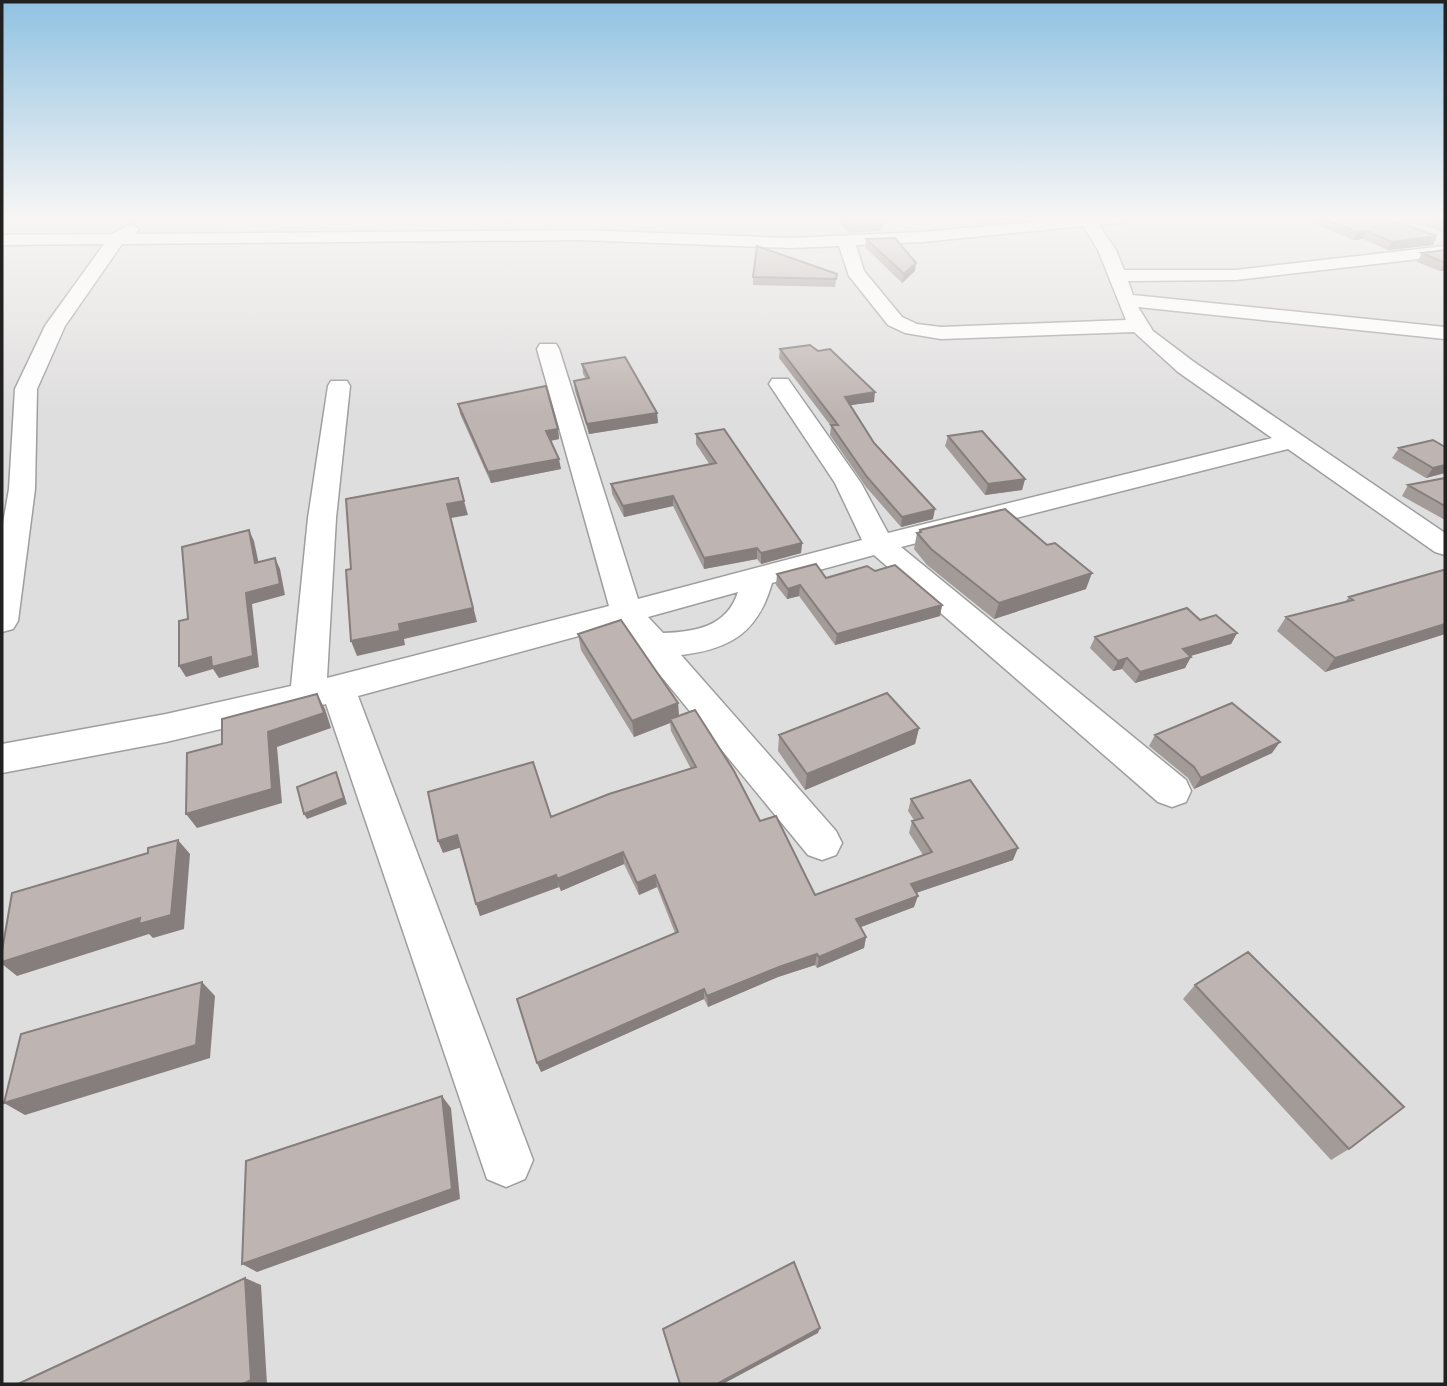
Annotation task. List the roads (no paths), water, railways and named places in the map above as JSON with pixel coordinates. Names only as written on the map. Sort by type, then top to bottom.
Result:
[{"type":"street","points":[[2,621],[22,489],[26,389],[55,326],[86,283]]},
{"type":"street","points":[[864,283],[895,321],[912,329],[941,333],[1139,326]]},
{"type":"street","points":[[1120,283],[1131,314],[1146,335],[1186,367],[1445,546]]},
{"type":"street","points":[[1126,300],[1445,333]]},
{"type":"street","points":[[548,349],[626,612],[822,843]]},
{"type":"street","points":[[780,384],[848,483],[879,544],[1172,791]]},
{"type":"street","points":[[339,386],[321,519],[323,692],[506,1160]]},
{"type":"street","points":[[2,759],[166,728],[323,692],[879,544],[1294,440]]},
{"type":"street","points":[[654,646],[701,643],[724,633],[744,614],[758,577]]}]
